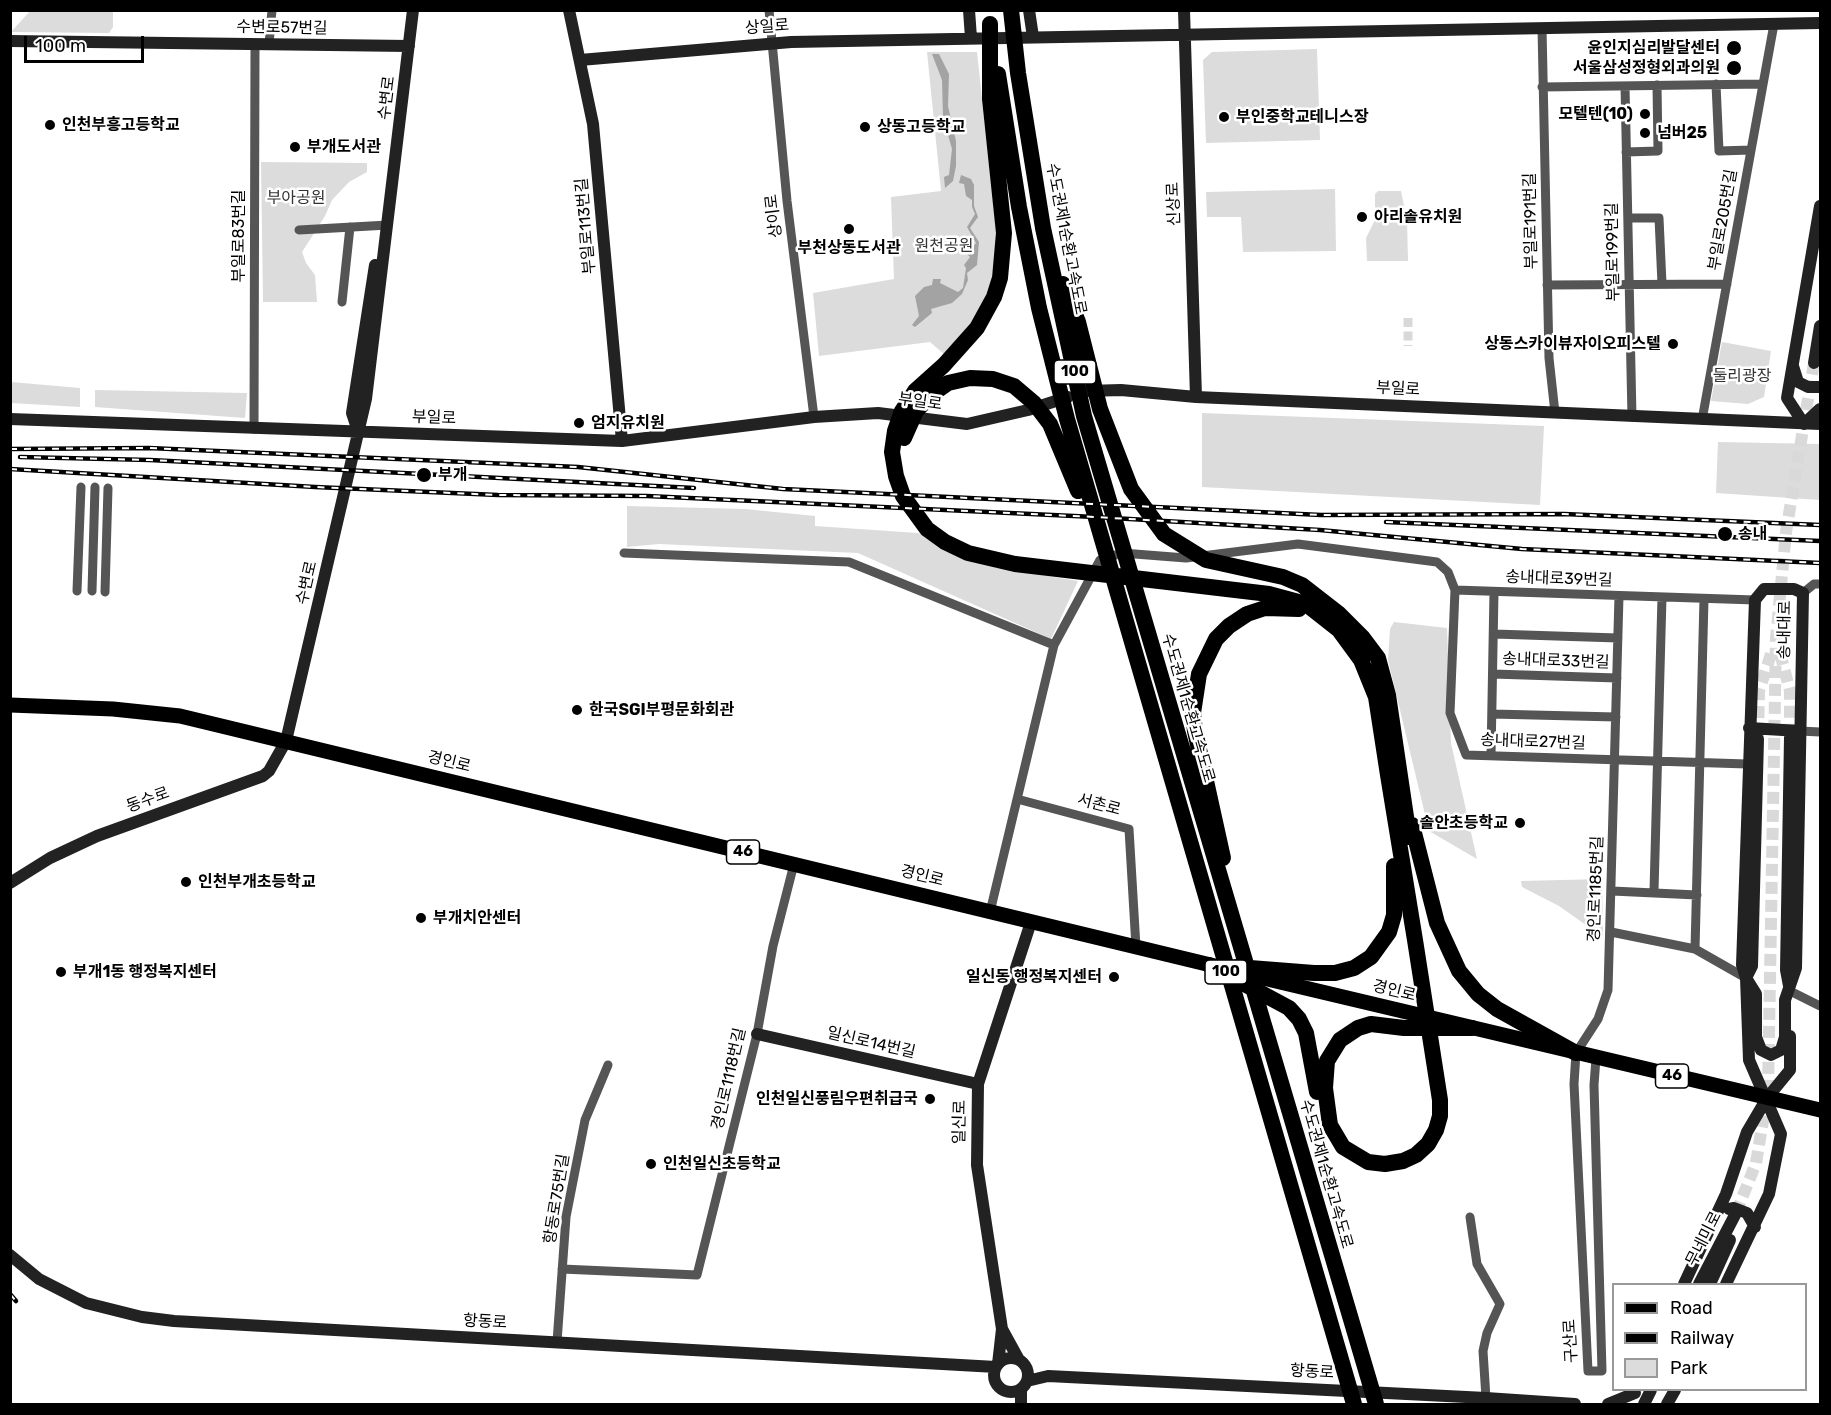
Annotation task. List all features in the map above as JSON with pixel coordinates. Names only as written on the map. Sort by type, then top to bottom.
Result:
[{"type":"highway","name":"수도권제1순환고속도로","points":[[1011,10],[1018,73],[1042,228],[1084,416],[1376,1404]]},
{"type":"highway","points":[[989,17],[990,99],[1004,233],[1000,278],[994,297],[977,328],[944,365],[915,391],[902,411],[895,430],[892,452],[896,476],[903,496],[927,529],[945,542],[968,553],[993,560],[1281,592]]},
{"type":"highway","name":"100","points":[[989,17],[1019,207],[1039,308],[1100,539],[1354,1404]]},
{"type":"highway","points":[[1042,228],[1078,322],[1100,409],[1131,489],[1164,534],[1206,560],[1333,617],[1353,645],[1369,674],[1395,779],[1437,923],[1459,971],[1478,994],[1505,1014],[1533,1027],[1576,1053]]},
{"type":"highway","points":[[1100,539],[1050,424],[1034,403],[1014,386],[993,379],[970,378],[948,383],[930,395],[916,411],[908,426],[902,454],[903,471],[908,488],[929,519],[947,534],[970,546],[1030,558],[1281,592]]},
{"type":"highway","points":[[1233,925],[1220,838],[1193,713],[1195,692],[1206,655],[1228,626],[1247,614],[1265,608],[1281,592]]},
{"type":"highway","points":[[1209,964],[1289,1008],[1299,1019],[1308,1045],[1322,1126],[1330,1142],[1352,1163],[1366,1170],[1385,1172],[1404,1169],[1420,1161],[1434,1149],[1443,1133],[1448,1116],[1443,1100],[1395,779]]},
{"type":"highway","points":[[1209,964],[1335,973],[1354,968],[1371,957],[1382,944],[1394,915],[1395,779]]},
{"type":"highway","points":[[1443,1100],[1436,1130],[1428,1144],[1416,1155],[1403,1161],[1386,1164],[1368,1162],[1343,1147],[1330,1125],[1325,1088],[1327,1061],[1340,1040],[1358,1028],[1371,1024],[1404,1028],[1472,1028]]},
{"type":"main road","name":"경인로","points":[[10,705],[113,709],[175,715],[1596,1058],[1821,1110]]},
{"type":"street","points":[[269,44],[272,10]]},
{"type":"street","name":"수변로","points":[[286,741],[366,399],[413,10]]},
{"type":"street","name":"부일로113번길","points":[[569,10],[593,124],[622,441]]},
{"type":"street","name":"상이로","points":[[769,10],[786,190],[814,417]]},
{"type":"street","points":[[969,10],[971,38]]},
{"type":"street","points":[[1029,10],[1033,37]]},
{"type":"street","name":"신상로","points":[[1184,10],[1196,397]]},
{"type":"street","name":"상일로","points":[[580,60],[772,43],[1821,23]]},
{"type":"street","name":"부일로205번길","points":[[1702,420],[1774,24]]},
{"type":"street","name":"부일로191번길","points":[[1542,28],[1549,358],[1555,413]]},
{"type":"street","name":"수변로57번길","points":[[10,41],[409,46]]},
{"type":"street","name":"부일로83번길","points":[[254,429],[255,44]]},
{"type":"street","points":[[1716,84],[1719,151],[1751,150]]},
{"type":"street","points":[[1542,87],[1763,84]]},
{"type":"street","points":[[1626,152],[1658,152],[1657,85]]},
{"type":"street","name":"부일로199번길","points":[[1625,86],[1632,417]]},
{"type":"street","points":[[1821,206],[1787,398],[1804,424],[1821,409]]},
{"type":"street","points":[[1628,218],[1659,218],[1662,284]]},
{"type":"street","points":[[299,230],[350,227],[387,231]]},
{"type":"street","points":[[342,302],[350,227]]},
{"type":"street","name":"수변로","points":[[358,432],[368,416],[391,235],[387,231]]},
{"type":"street","points":[[1547,285],[1727,284]]},
{"type":"street","points":[[1814,363],[1821,326]]},
{"type":"street","points":[[1793,364],[1798,382],[1808,387],[1821,387]]},
{"type":"street","name":"부일로","points":[[10,419],[622,441],[814,417],[878,413],[967,424],[1028,410],[1084,391],[1121,390],[1196,397],[1821,424]]},
{"type":"street","points":[[77,591],[81,487]]},
{"type":"street","points":[[92,591],[95,488]]},
{"type":"street","points":[[105,592],[108,488]]},
{"type":"street","points":[[990,912],[1054,645],[1100,560],[1122,553],[1186,558],[1298,544],[1437,562],[1448,572],[1455,590]]},
{"type":"street","points":[[624,553],[849,562],[1054,645]]},
{"type":"street","points":[[1803,593],[1814,584],[1821,584]]},
{"type":"street","name":"송내대로","points":[[1764,589],[1794,589],[1803,593],[1786,969],[1790,991],[1790,1070],[1767,1098],[1749,1060],[1746,978],[1742,965],[1747,764],[1755,600],[1764,589]]},
{"type":"street","name":"송내대로39번길","points":[[1455,590],[1755,600]]},
{"type":"street","name":"송내대로27번길","points":[[1455,590],[1450,713],[1466,755],[1747,764]]},
{"type":"street","name":"송내대로33번길","points":[[1491,756],[1494,592]]},
{"type":"street","name":"경인로1185번길","points":[[1576,1053],[1598,1020],[1606,1000],[1611,933],[1619,596]]},
{"type":"street","points":[[1654,891],[1662,597]]},
{"type":"street","points":[[1695,948],[1704,598]]},
{"type":"street","points":[[1494,634],[1618,639]]},
{"type":"street","name":"송내대로33번길","points":[[1493,674],[1617,678]]},
{"type":"street","points":[[1492,714],[1616,717]]},
{"type":"street","points":[[1749,728],[1795,734],[1821,732]]},
{"type":"street","name":"송내대로","points":[[1746,978],[1752,966],[1758,738]]},
{"type":"street","name":"동수로","points":[[10,883],[50,858],[97,836],[263,776],[269,771],[286,741]]},
{"type":"street","name":"서촌로","points":[[1017,799],[1129,829],[1136,947]]},
{"type":"street","name":"경인로1118번길","points":[[562,1269],[697,1275],[757,1034],[773,945],[794,864]]},
{"type":"street","points":[[1611,891],[1654,891],[1697,895]]},
{"type":"street","name":"일신로","points":[[996,1370],[1002,1329],[977,1165],[978,1084],[1031,921]]},
{"type":"street","points":[[1611,933],[1695,948],[1746,978],[1756,994],[1756,1037],[1761,1050],[1771,1055],[1781,1050],[1783,1044],[1785,1000],[1790,991],[1821,1006]]},
{"type":"street","name":"일신로14번길","points":[[757,1034],[978,1084]]},
{"type":"street","name":"구산로","points":[[1576,1053],[1574,1084],[1588,1371],[1602,1371],[1593,1085],[1596,1058]]},
{"type":"street","name":"항동로75번길","points":[[557,1342],[566,1217],[585,1120],[608,1065]]},
{"type":"street","points":[[1684,1283],[1726,1194],[1747,1132],[1767,1098]]},
{"type":"street","points":[[1727,1283],[1769,1194],[1781,1134],[1767,1098]]},
{"type":"street","points":[[1715,1218],[1734,1208],[1747,1213],[1755,1227]]},
{"type":"street","name":"무네미로","points":[[1700,1283],[1736,1213],[1733,1232],[1710,1283]]},
{"type":"street","points":[[1470,1217],[1478,1264],[1500,1304],[1487,1333],[1483,1351],[1486,1398]]},
{"type":"street","name":"항동로","points":[[10,1255],[39,1279],[62,1293],[86,1303],[142,1317],[200,1323],[557,1342],[996,1370]]},
{"type":"street","points":[[975,1367],[987,1360],[1002,1329]]},
{"type":"street","name":"일신로","points":[[1002,1329],[1021,1362]]},
{"type":"street","points":[[1009,1404],[996,1370],[1008,1358],[1021,1362],[1028,1372],[1021,1404]]},
{"type":"street","name":"항동로","points":[[1021,1362],[1048,1376]]},
{"type":"street","name":"항동로","points":[[1024,1385],[1048,1376],[1575,1404]]},
{"type":"street","points":[[1005,1391],[1024,1385]]},
{"type":"street","points":[[1608,1404],[1633,1396]]},
{"type":"green space","points":[[31,10],[113,11],[113,27],[109,33],[11,32]]},
{"type":"green space","points":[[1317,49],[1320,140],[1206,143],[1203,60],[1212,52]]},
{"type":"green space","name":"원천공원","points":[[927,52],[977,52],[997,239],[991,284],[973,325],[946,356],[930,342],[819,356],[813,293],[894,279],[891,197],[941,191]]},
{"type":"green space","name":"부아공원","points":[[261,162],[367,163],[367,172],[349,182],[332,200],[325,216],[302,252],[306,263],[315,275],[317,302],[263,302]]},
{"type":"green space","points":[[1335,189],[1336,251],[1243,252],[1241,217],[1207,217],[1206,192]]},
{"type":"green space","points":[[1378,191],[1401,191],[1404,206],[1400,209],[1379,210],[1375,207],[1375,194]]},
{"type":"green space","points":[[1407,219],[1408,261],[1367,261],[1366,238],[1375,220]]},
{"type":"green space","name":"둘리광장","points":[[1722,342],[1771,351],[1764,397],[1748,404],[1711,401]]},
{"type":"green space","points":[[11,382],[80,388],[80,407],[11,403]]},
{"type":"green space","points":[[95,390],[247,393],[245,418],[95,407]]},
{"type":"green space","points":[[1202,413],[1544,426],[1540,505],[1202,487]]},
{"type":"green space","points":[[1718,442],[1820,444],[1820,500],[1716,493]]},
{"type":"green space","points":[[627,506],[745,509],[815,516],[815,526],[918,533],[993,567],[1078,581],[1051,639],[858,553],[659,544],[627,547]]},
{"type":"green space","points":[[1394,622],[1447,628],[1451,743],[1477,859],[1429,831],[1388,660],[1390,629]]},
{"type":"green space","points":[[1602,879],[1603,937],[1559,906],[1522,887],[1521,881]]},
{"type":"shaded area","points":[[932,54],[939,54],[949,74],[948,106],[956,141],[956,166],[953,181],[945,188],[944,177],[949,175],[952,149],[943,118],[942,80]]},
{"type":"shaded area","points":[[961,175],[971,179],[974,185],[974,206],[978,217],[970,228],[979,242],[977,265],[967,273],[968,280],[962,294],[952,303],[931,309],[932,313],[915,327],[912,325],[919,316],[915,296],[924,287],[932,285],[933,279],[941,279],[940,283],[958,292],[963,288],[966,268],[964,265],[970,257],[967,254],[976,243],[967,227],[975,214],[972,200],[966,196],[964,184],[959,183]]},
{"type":"tunnel","points":[[1408,318],[1408,346]]},
{"type":"tunnel","points":[[1736,1213],[1756,1163],[1768,1091],[1776,638],[1786,532],[1814,363]]},
{"type":"tunnel","points":[[1758,736],[1759,691],[1772,651]]},
{"type":"tunnel","points":[[1780,653],[1790,691],[1790,737]]},
{"type":"railway","points":[[10,449],[149,448],[578,467],[783,489],[1321,515],[1564,514],[1820,525]]},
{"type":"railway","points":[[20,457],[150,460],[694,488]]},
{"type":"railway","points":[[10,469],[315,487],[498,495],[647,496],[1095,517],[1320,530],[1522,549],[1820,563]]},
{"type":"railway","points":[[1386,522],[1820,541]]},
{"type":"railway","points":[[10,1294],[16,1301]]},
{"type":"place","name":"윤인지심리발달센터","points":[[1734,48]]},
{"type":"place","name":"서울삼성정형외과의원","points":[[1734,68]]},
{"type":"place","name":"모텔텐(10)","points":[[1645,114]]},
{"type":"place","name":"부인중학교테니스장","points":[[1224,117]]},
{"type":"place","name":"인천부흥고등학교","points":[[50,125]]},
{"type":"place","name":"상동고등학교","points":[[865,127]]},
{"type":"place","name":"넘버25","points":[[1645,133]]},
{"type":"place","name":"부개도서관","points":[[295,147]]},
{"type":"place","name":"아리솔유치원","points":[[1362,217]]},
{"type":"place","name":"부천상동도서관","points":[[849,229]]},
{"type":"place","name":"상동스카이뷰자이오피스텔","points":[[1673,344]]},
{"type":"place","name":"엄지유치원","points":[[579,423]]},
{"type":"place","name":"부개","points":[[424,475]]},
{"type":"place","name":"송내","points":[[1725,534]]},
{"type":"place","name":"한국SGI부평문화회관","points":[[577,710]]},
{"type":"place","name":"솔안초등학교","points":[[1520,823]]},
{"type":"place","name":"인천부개초등학교","points":[[186,882]]},
{"type":"place","name":"부개치안센터","points":[[421,918]]},
{"type":"place","name":"부개1동 행정복지센터","points":[[61,972]]},
{"type":"place","name":"일신동 행정복지센터","points":[[1114,977]]},
{"type":"place","name":"인천일신풍림우편취급국","points":[[930,1099]]},
{"type":"place","name":"인천일신초등학교","points":[[651,1164]]}]
